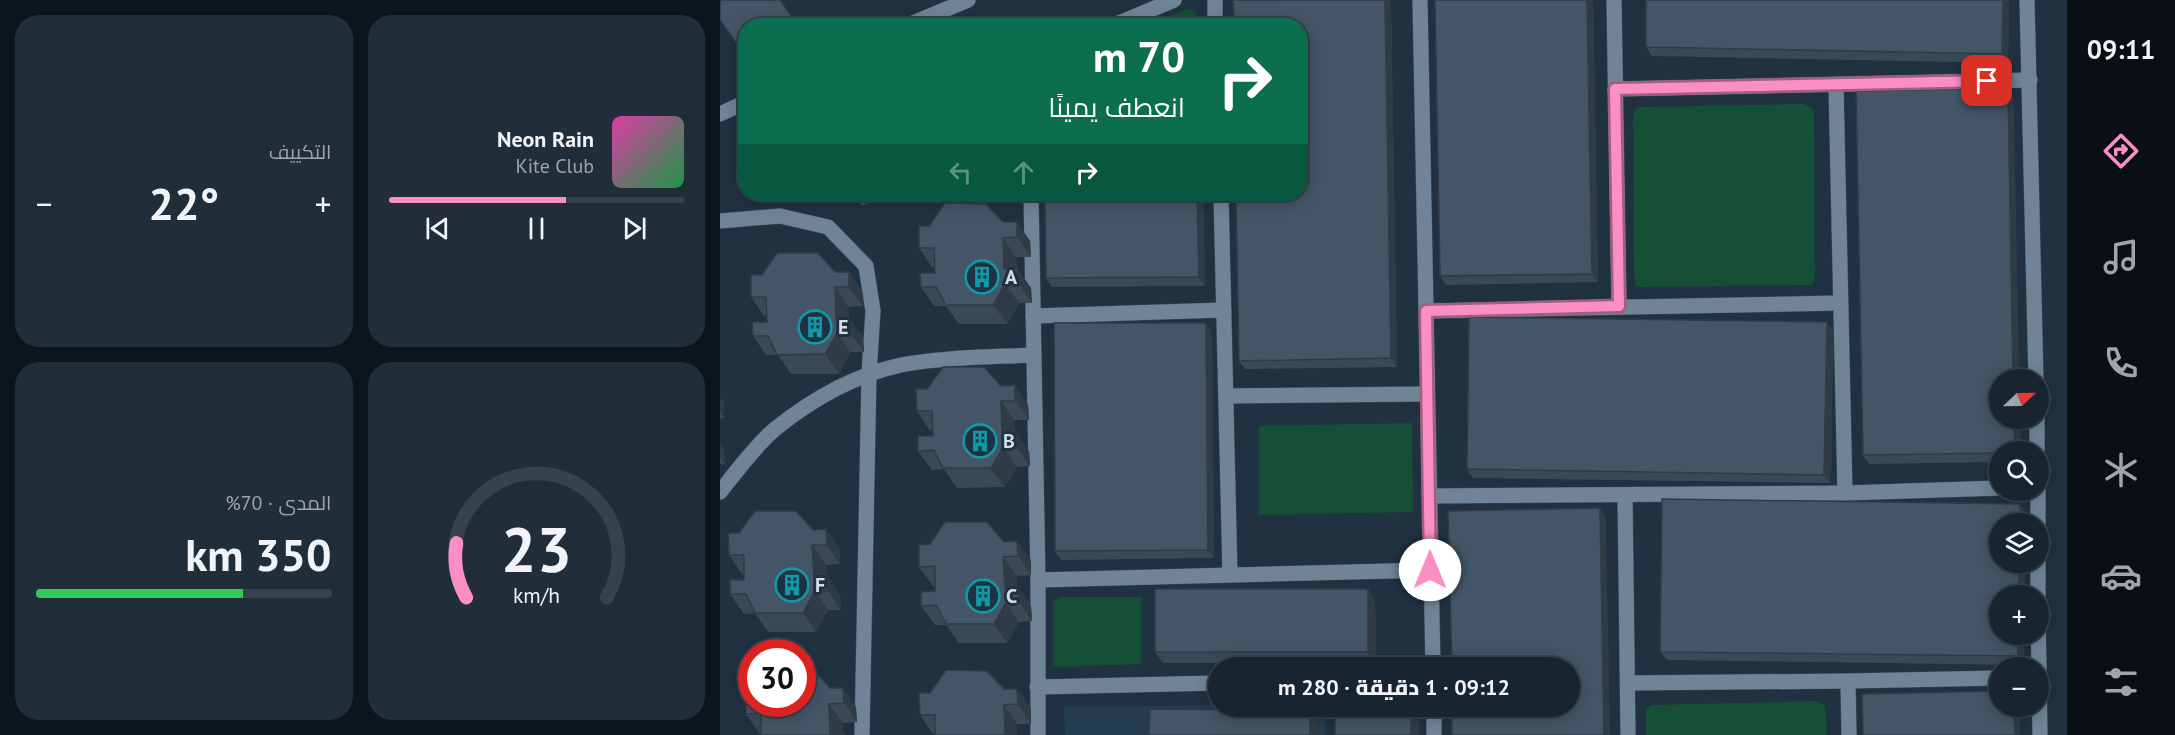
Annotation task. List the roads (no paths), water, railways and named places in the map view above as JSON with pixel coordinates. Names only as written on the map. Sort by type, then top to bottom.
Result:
[{"type":"street","points":[[925,18],[968,0]]},
{"type":"street","points":[[1131,18],[1174,0]]},
{"type":"street","points":[[1215,0],[1215,18]]},
{"type":"street","points":[[1420,0],[1432,657]]},
{"type":"street","points":[[1614,0],[1619,306]]},
{"type":"street","points":[[2027,0],[2036,369]]},
{"type":"street","points":[[1615,89],[2030,80]]},
{"type":"street","points":[[1836,85],[1839,303],[1845,493]]},
{"type":"street","points":[[720,114],[738,106]]},
{"type":"street","points":[[1030,201],[1038,580],[1036,687],[1038,735]]},
{"type":"street","points":[[1221,201],[1230,575]]},
{"type":"street","points":[[720,221],[780,216],[828,226],[866,266],[873,311],[869,374],[861,735]]},
{"type":"street","points":[[1426,311],[1839,303]]},
{"type":"street","points":[[1033,316],[1224,310]]},
{"type":"street","points":[[720,492],[773,431],[820,397],[869,374],[901,365],[1034,354]]},
{"type":"street","points":[[1227,396],[1426,394]]},
{"type":"street","points":[[1430,496],[1845,493],[1989,488]]},
{"type":"street","points":[[1625,495],[1628,735]]},
{"type":"street","points":[[1038,580],[1430,570]]},
{"type":"street","points":[[1628,683],[1989,678]]},
{"type":"street","points":[[1848,681],[1849,735]]},
{"type":"street","points":[[1036,687],[1208,683]]},
{"type":"street","points":[[1434,717],[1434,735]]},
{"type":"street","points":[[2040,717],[2040,735]]},
{"type":"place","name":"A","points":[[982,277]]},
{"type":"place","name":"E","points":[[815,327]]},
{"type":"place","name":"B","points":[[980,441]]},
{"type":"place","name":"F","points":[[792,585]]},
{"type":"place","name":"C","points":[[983,596]]}]
